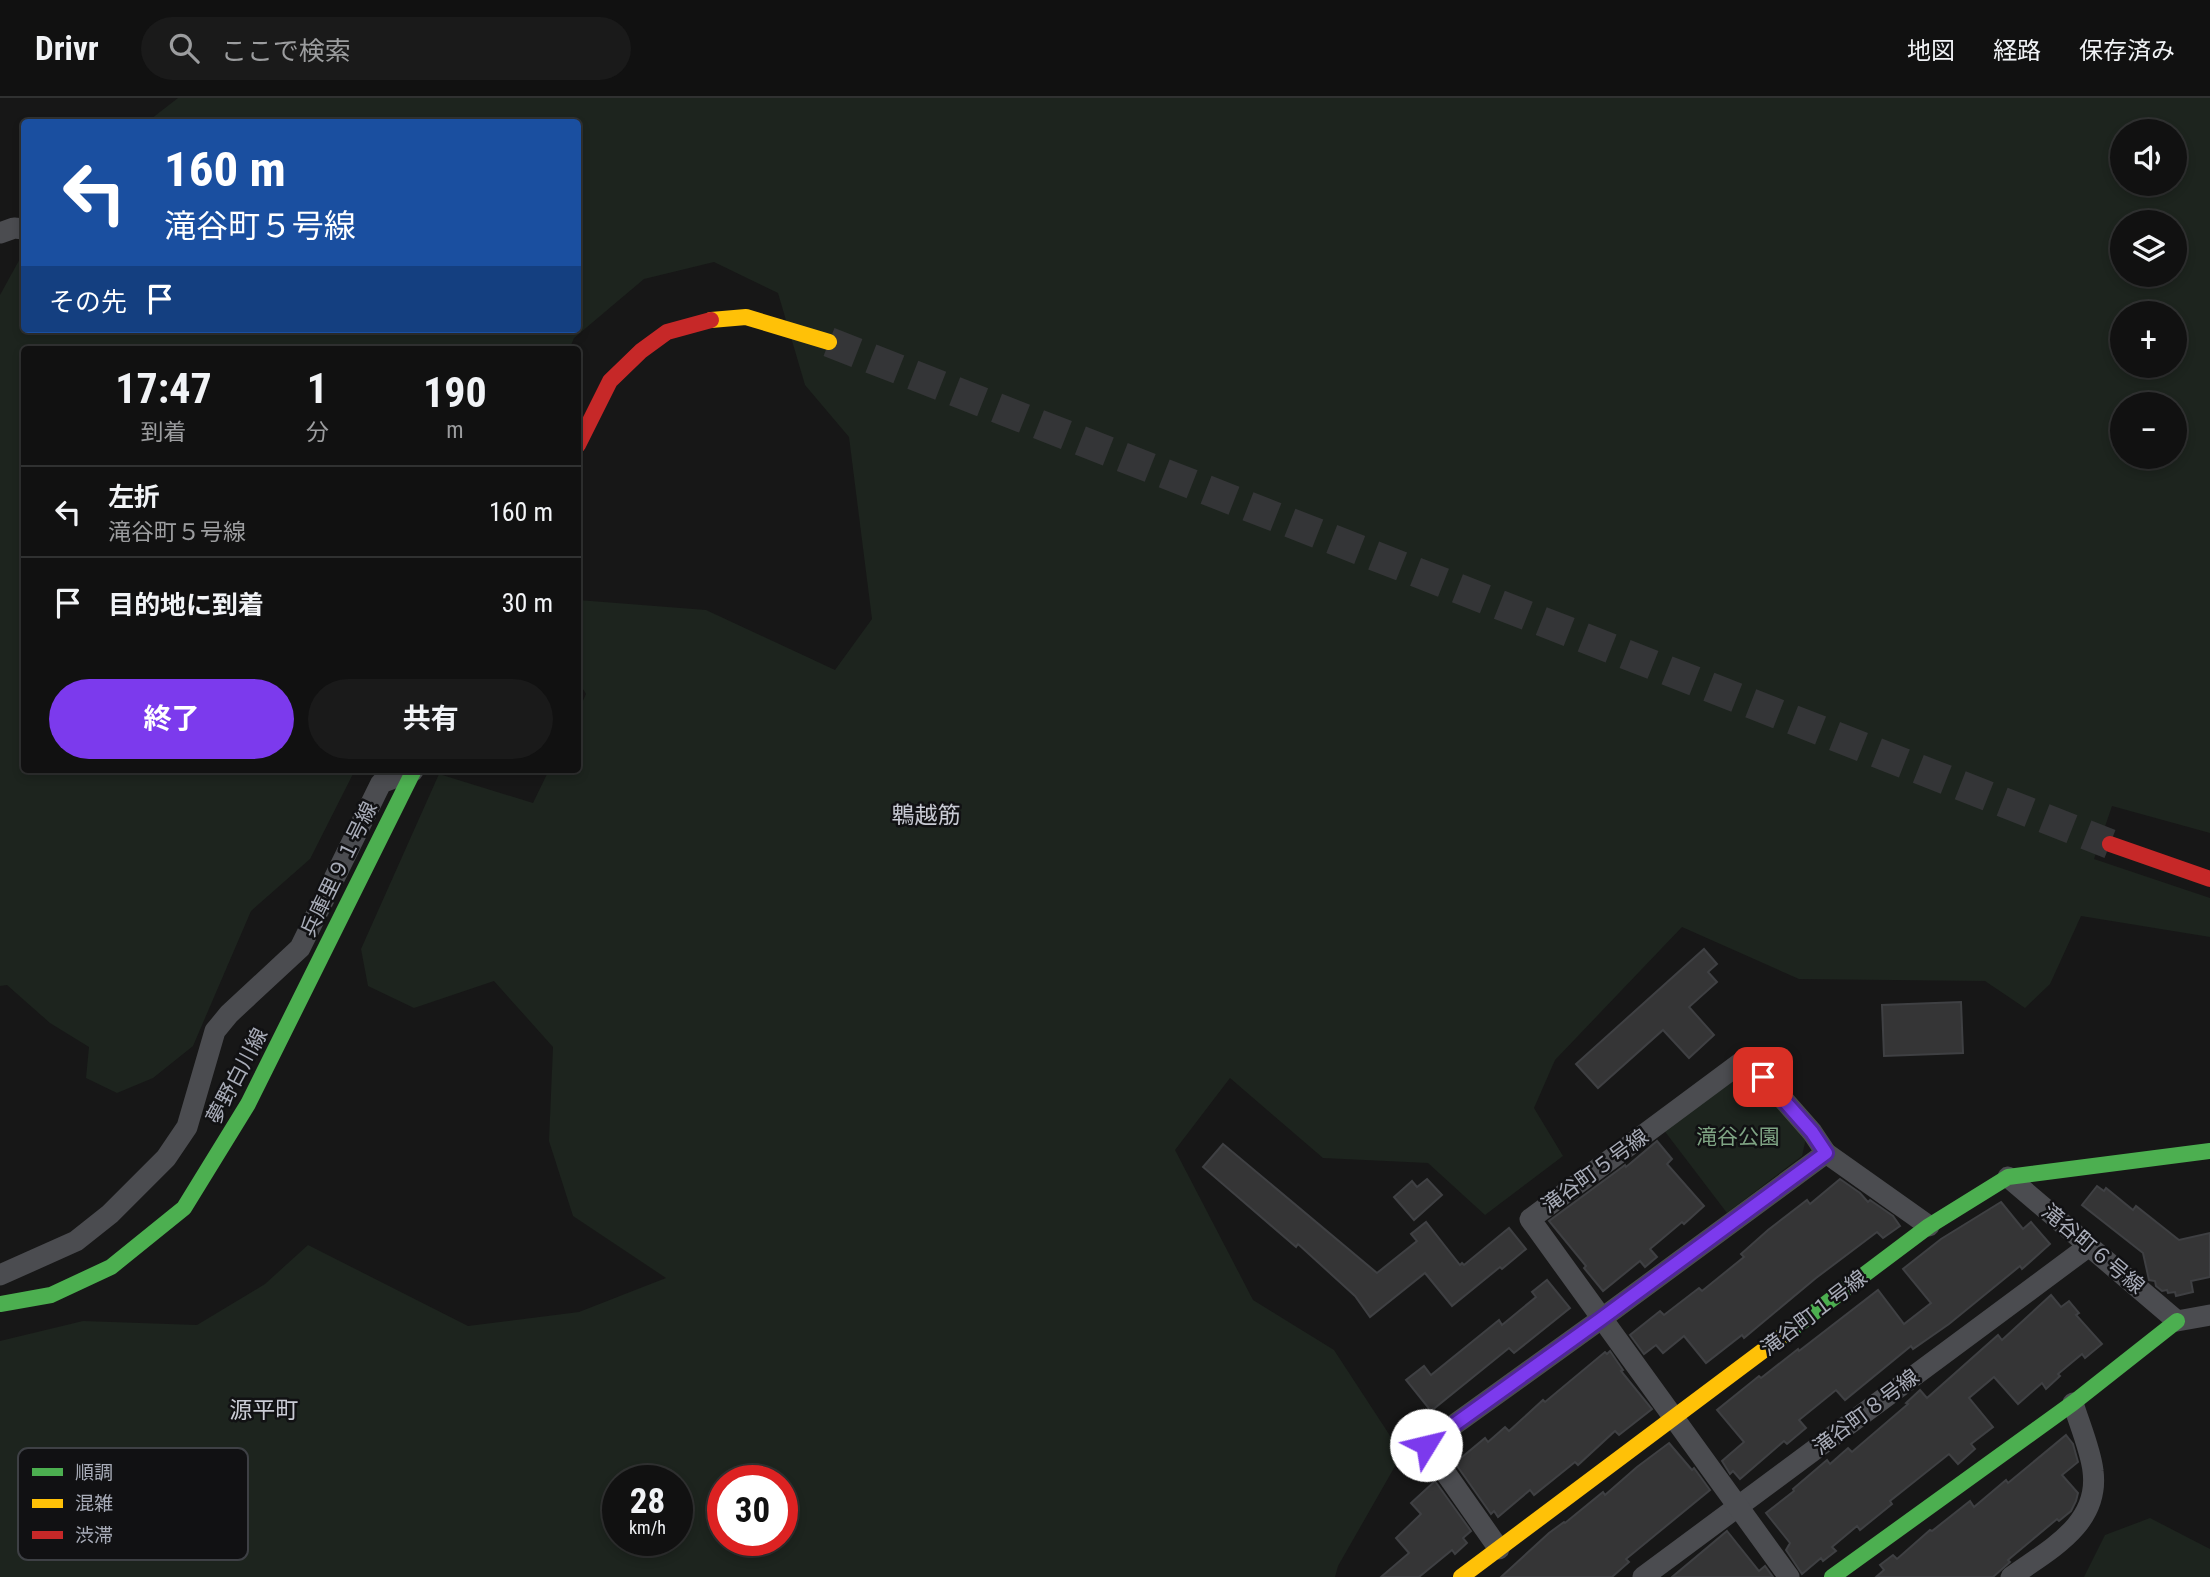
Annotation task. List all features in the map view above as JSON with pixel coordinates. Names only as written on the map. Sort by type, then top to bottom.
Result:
[{"type":"street","points":[[0,233],[21,229]]},
{"type":"street","points":[[581,439],[610,381],[640,351],[667,332],[720,318],[746,317],[829,342]]},
{"type":"street","name":"兵庫里９１号線","points":[[0,1275],[76,1241],[110,1214],[166,1158],[187,1127],[215,1031],[229,1014],[300,948],[381,783],[408,773]]},
{"type":"street","name":"夢野白川線","points":[[0,1304],[51,1294],[111,1267],[184,1208],[248,1104],[413,773]]},
{"type":"street","points":[[2110,844],[2210,879]]},
{"type":"street","name":"滝谷町５号線","points":[[1789,1577],[1531,1219],[1747,1058],[1812,1132],[1826,1153]]},
{"type":"street","name":"滝谷町１号線","points":[[1461,1577],[1929,1226],[2008,1177],[2210,1151]]},
{"type":"street","points":[[1499,1549],[1426,1445],[1826,1153],[1929,1226]]},
{"type":"street","name":"滝谷町６号線","points":[[2008,1177],[2177,1321]]},
{"type":"street","name":"滝谷町８号線","points":[[1643,1577],[2089,1246]]},
{"type":"street","points":[[1832,1577],[2073,1402],[2177,1321],[2210,1315]]},
{"type":"street","points":[[2011,1577],[2076,1530],[2091,1502],[2094,1471],[2073,1402]]},
{"type":"green space","points":[[178,98],[2210,98],[2210,833],[2112,806],[2094,859],[2210,898],[2210,937],[2081,916],[2050,984],[2025,1008],[1985,981],[1799,979],[1682,927],[1555,1060],[1534,1108],[1563,1156],[1485,1215],[1428,1163],[1323,1158],[1230,1078],[1175,1150],[1253,1300],[1334,1350],[1402,1454],[1338,1566],[1335,1577],[0,1577],[0,1341],[83,1321],[197,1325],[265,1284],[308,1245],[468,1326],[579,1312],[666,1278],[573,1216],[549,1141],[553,1047],[494,981],[414,1008],[368,986],[361,949],[439,774],[533,803],[548,773],[581,773],[581,705],[586,694],[581,686],[581,600],[706,610],[835,670],[872,619],[849,437],[805,385],[778,293],[714,262],[644,279],[581,332],[581,119],[151,119]]},
{"type":"green space","points":[[21,257],[21,333],[580,333],[571,346],[21,346],[21,773],[353,773],[310,859],[251,911],[193,1046],[153,1078],[117,1093],[86,1078],[89,1047],[50,1023],[7,985],[0,986],[0,295]]},
{"type":"green space","name":"滝谷公園","points":[[1736,1073],[1753,1073],[1807,1134],[1802,1156],[1727,1213],[1663,1129]]},
{"type":"green space","points":[[2150,1518],[2210,1549],[2210,1577],[2084,1577],[2105,1535]]},
{"type":"building","points":[[1704,949],[1717,964],[1708,972],[1717,982],[1689,1007],[1714,1035],[1689,1058],[1663,1030],[1598,1088],[1576,1064]]},
{"type":"building","points":[[1961,1002],[1963,1053],[1884,1056],[1882,1005]]},
{"type":"building","points":[[1657,1141],[1672,1159],[1667,1164],[1704,1206],[1650,1249],[1657,1257],[1645,1267],[1640,1261],[1603,1291],[1549,1221],[1625,1165],[1626,1167]]},
{"type":"building","points":[[1223,1144],[1377,1273],[1417,1241],[1411,1234],[1426,1222],[1460,1265],[1464,1265],[1509,1228],[1526,1249],[1452,1306],[1425,1273],[1370,1317],[1355,1296],[1298,1244],[1296,1247],[1203,1167]]},
{"type":"building","points":[[1427,1179],[1442,1195],[1414,1220],[1394,1197],[1412,1181],[1417,1187]]},
{"type":"building","points":[[1840,1179],[1868,1202],[1870,1200],[1893,1216],[1900,1226],[1883,1238],[1877,1232],[1744,1338],[1742,1335],[1706,1363],[1684,1336],[1663,1353],[1656,1345],[1644,1354],[1630,1335],[1660,1311],[1664,1315],[1699,1288],[1702,1291],[1744,1257],[1741,1254],[1768,1230],[1807,1200],[1810,1204]]},
{"type":"building","points":[[2097,1186],[2104,1191],[2106,1188],[2133,1210],[2136,1206],[2179,1240],[2210,1233],[2210,1277],[2191,1281],[2193,1292],[2176,1296],[2175,1292],[2162,1291],[2155,1281],[2149,1280],[2143,1253],[2082,1205]]},
{"type":"building","points":[[2001,1202],[2023,1229],[2031,1222],[2050,1244],[2022,1269],[2020,1266],[1949,1324],[1913,1349],[1911,1346],[1845,1400],[1836,1390],[1799,1420],[1806,1428],[1787,1444],[1784,1441],[1740,1479],[1733,1471],[1730,1474],[1722,1461],[1744,1442],[1717,1410],[1759,1376],[1761,1378],[1798,1349],[1799,1351],[1878,1290],[1904,1324],[1931,1303],[1903,1269],[1941,1239]]},
{"type":"building","points":[[1547,1280],[1570,1308],[1514,1353],[1509,1348],[1431,1411],[1406,1380],[1424,1366],[1431,1375],[1499,1320],[1502,1325],[1536,1297],[1532,1292]]},
{"type":"building","points":[[2051,1295],[2061,1307],[2069,1301],[2079,1313],[2076,1315],[2102,1344],[2085,1358],[2082,1354],[2058,1374],[2060,1376],[2046,1389],[2042,1383],[2018,1404],[1994,1377],[1969,1398],[1993,1427],[1971,1444],[1975,1449],[1958,1464],[1949,1454],[1890,1501],[1892,1504],[1860,1530],[1857,1526],[1832,1547],[1836,1551],[1823,1561],[1821,1558],[1802,1574],[1786,1550],[1790,1543],[1766,1513],[1827,1460],[1830,1464],[1848,1448],[1852,1452],[1908,1404],[1906,1403],[1920,1390],[1927,1398],[1998,1335],[2002,1340]]},
{"type":"building","points":[[1610,1351],[1623,1370],[1621,1371],[1652,1409],[1619,1435],[1615,1431],[1578,1465],[1575,1462],[1534,1495],[1530,1490],[1498,1517],[1494,1511],[1491,1514],[1455,1463],[1485,1438],[1488,1442],[1505,1427],[1509,1431],[1543,1400],[1545,1402],[1605,1352],[1607,1354]]},
{"type":"building","points":[[2066,1435],[2073,1444],[2078,1462],[2062,1475],[2078,1493],[2071,1511],[2059,1521],[2057,1519],[2008,1560],[2010,1562],[1993,1577],[1876,1577],[1884,1570],[1880,1565],[1893,1555],[1897,1559],[1930,1530],[1970,1501],[1974,1507]]},
{"type":"building","points":[[1669,1443],[1692,1470],[1694,1468],[1710,1490],[1626,1559],[1629,1562],[1612,1577],[1501,1577],[1549,1533],[1603,1492],[1605,1495]]},
{"type":"building","points":[[1435,1481],[1471,1531],[1463,1538],[1467,1543],[1455,1554],[1452,1550],[1419,1577],[1381,1577],[1409,1553],[1396,1538],[1421,1514],[1411,1503]]},
{"type":"building","points":[[1727,1531],[1759,1571],[1765,1566],[1773,1577],[1672,1577]]},
{"type":"tunnel","points":[[829,342],[2110,844]]},
{"type":"traffic: fast","points":[[0,1304],[51,1295],[111,1267],[184,1208],[248,1104],[413,773]]},
{"type":"traffic: fast","points":[[1780,1338],[1929,1226],[2008,1177],[2210,1151]]},
{"type":"traffic: fast","points":[[1832,1577],[2073,1403],[2177,1321]]},
{"type":"traffic: slow","points":[[711,320],[746,317],[829,342]]},
{"type":"traffic: slow","points":[[1461,1577],[1780,1338]]},
{"type":"traffic: jam","points":[[581,439],[610,381],[641,351],[667,332],[711,320]]},
{"type":"traffic: jam","points":[[2110,844],[2210,879]]},
{"type":"district","name":"鵯越筋","points":[[926,815]]},
{"type":"district","name":"源平町","points":[[264,1410]]},
{"type":"route","points":[[1426,1445],[1826,1153],[1812,1132],[1763,1077]]}]
